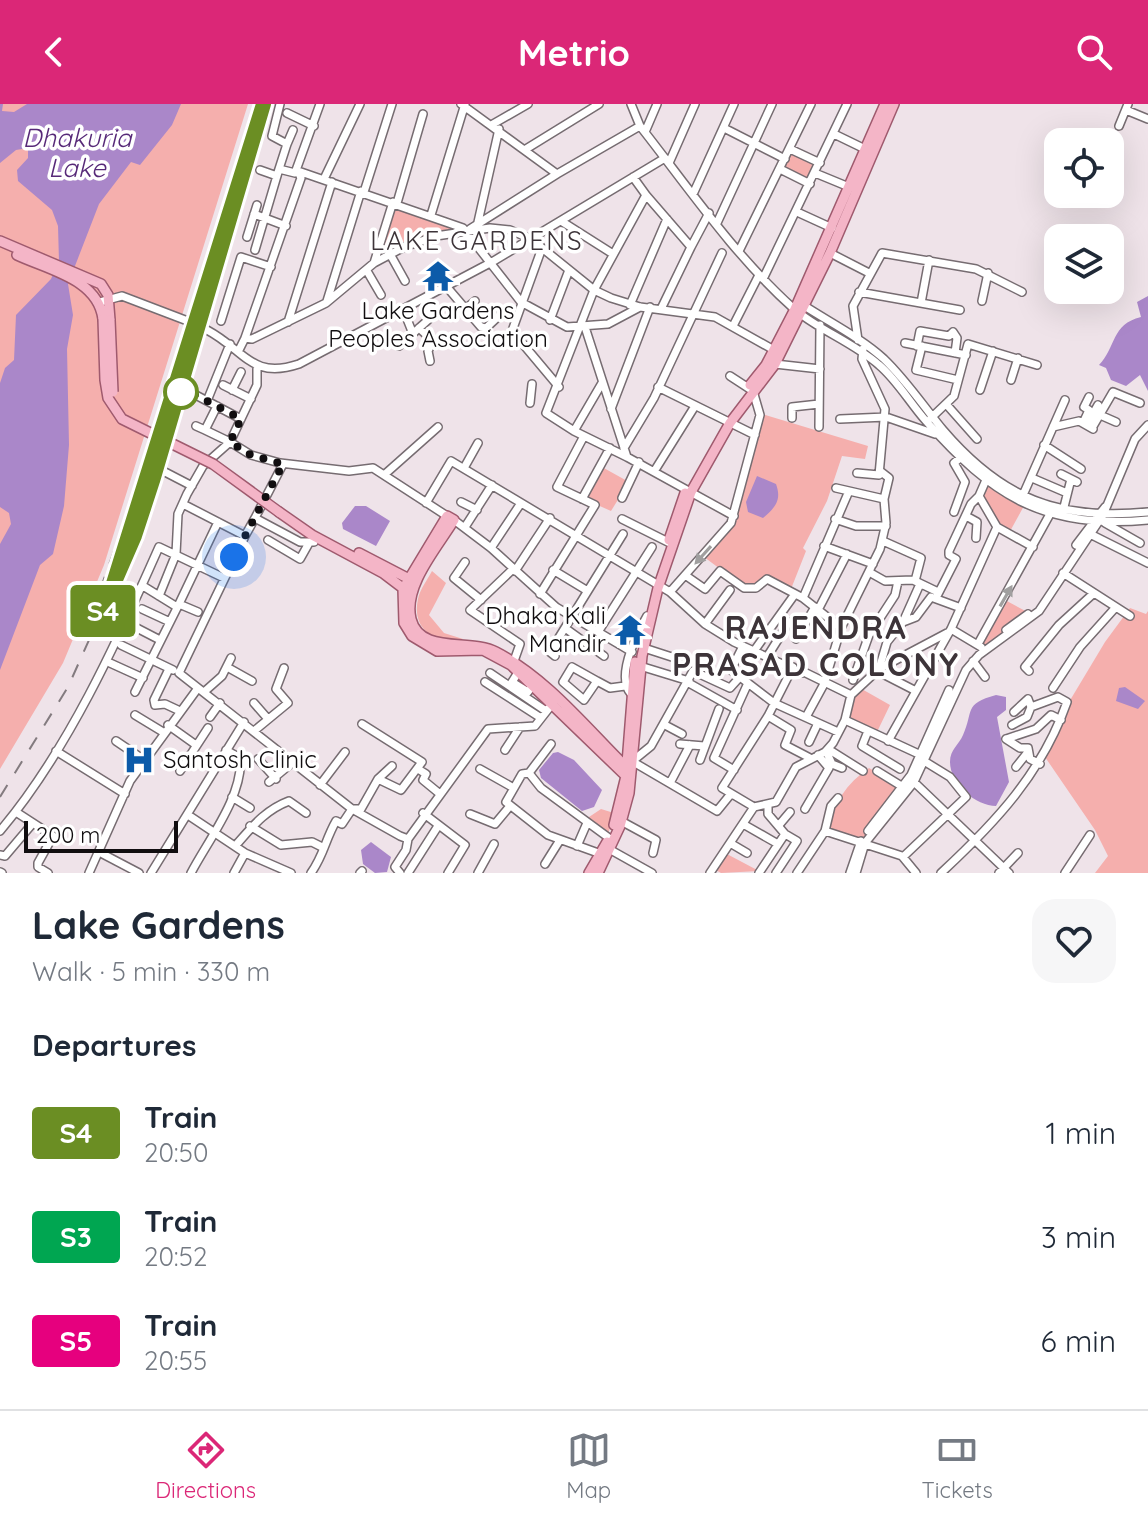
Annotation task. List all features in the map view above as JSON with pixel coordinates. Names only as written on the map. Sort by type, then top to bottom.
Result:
[{"type":"main road","points":[[598,873],[631,770],[628,690],[668,542],[688,491],[830,253],[849,187],[885,104]]},
{"type":"main road","points":[[750,388],[775,364],[832,228],[894,104]]},
{"type":"main road","points":[[0,244],[49,266],[101,284],[106,319],[105,380],[108,398],[122,419],[213,464],[280,509],[313,538],[383,573],[407,591]]},
{"type":"main road","points":[[77,277],[101,298]]},
{"type":"main road","points":[[589,873],[605,852],[621,821],[631,770],[640,666],[656,586],[688,491]]},
{"type":"main road","points":[[450,518],[407,591],[404,623],[421,644],[437,651],[483,650],[516,666],[534,684],[549,708]]},
{"type":"main road","points":[[313,538],[413,581]]},
{"type":"main road","points":[[516,666],[549,708],[631,770]]},
{"type":"street","points":[[280,104],[271,133],[287,144]]},
{"type":"street","points":[[239,350],[286,226],[301,178],[298,171],[320,104]]},
{"type":"street","points":[[288,322],[328,180],[360,104]]},
{"type":"street","points":[[327,301],[392,104]]},
{"type":"street","points":[[431,215],[463,104],[557,174]]},
{"type":"street","points":[[478,222],[496,127],[528,104]]},
{"type":"street","points":[[526,149],[599,104]]},
{"type":"street","points":[[631,104],[642,129],[761,277],[820,325],[861,346]]},
{"type":"street","points":[[468,231],[557,174],[642,129],[657,104]]},
{"type":"street","points":[[207,330],[239,350],[257,369],[277,372],[299,364],[492,262],[633,177],[667,160],[695,104]]},
{"type":"street","points":[[694,192],[734,104]]},
{"type":"street","points":[[717,223],[772,104]]},
{"type":"street","points":[[739,251],[811,104]]},
{"type":"street","points":[[733,326],[797,212],[847,104]]},
{"type":"street","points":[[1119,126],[1127,107],[1148,119]]},
{"type":"street","points":[[295,119],[298,110]]},
{"type":"street","points":[[287,113],[314,126]]},
{"type":"street","points":[[374,263],[423,114]]},
{"type":"street","points":[[724,128],[785,159]]},
{"type":"street","points":[[255,250],[293,130]]},
{"type":"street","points":[[834,134],[865,149]]},
{"type":"street","points":[[790,149],[820,163]]},
{"type":"street","points":[[780,169],[810,184]]},
{"type":"street","points":[[260,170],[298,171],[431,215],[468,231],[521,302],[567,327],[608,324],[640,307]]},
{"type":"street","points":[[815,173],[849,187]]},
{"type":"street","points":[[633,177],[691,247]]},
{"type":"street","points":[[646,195],[594,290],[584,327],[546,413],[584,436],[626,452],[734,516]]},
{"type":"street","points":[[247,237],[257,205]]},
{"type":"street","points":[[797,212],[832,228]]},
{"type":"street","points":[[661,309],[709,213]]},
{"type":"street","points":[[254,214],[286,226]]},
{"type":"street","points":[[630,305],[667,219]]},
{"type":"street","points":[[561,221],[613,254]]},
{"type":"street","points":[[245,338],[252,339],[327,301],[390,254],[436,236],[510,230],[531,239],[594,290],[630,305],[696,313],[733,326],[774,350]]},
{"type":"street","points":[[221,321],[244,247]]},
{"type":"street","points":[[542,248],[512,331],[559,387]]},
{"type":"street","points":[[626,452],[696,313],[722,253]]},
{"type":"street","points":[[830,253],[869,273]]},
{"type":"street","points":[[857,473],[874,476],[880,471],[886,417],[853,313],[859,292],[882,253],[988,273],[1022,292]]},
{"type":"street","points":[[390,254],[405,281]]},
{"type":"street","points":[[241,257],[271,267]]},
{"type":"street","points":[[921,303],[929,260]]},
{"type":"street","points":[[550,320],[569,270]]},
{"type":"street","points":[[367,271],[381,295]]},
{"type":"street","points":[[982,301],[988,273]]},
{"type":"street","points":[[446,286],[464,310],[486,328],[503,312],[515,320]]},
{"type":"street","points":[[859,292],[960,310]]},
{"type":"street","points":[[101,298],[122,296],[136,299],[185,320]]},
{"type":"street","points":[[464,310],[475,301]]},
{"type":"street","points":[[611,409],[650,307]]},
{"type":"street","points":[[799,308],[884,359],[939,435],[986,480],[1050,514],[1098,520],[1148,520]]},
{"type":"street","points":[[403,309],[416,331],[433,341],[428,351],[430,361]]},
{"type":"street","points":[[399,346],[428,320]]},
{"type":"street","points":[[819,427],[820,325]]},
{"type":"street","points":[[584,327],[626,452]]},
{"type":"street","points":[[955,353],[957,338],[953,332],[949,336],[920,331],[916,370],[958,380]]},
{"type":"street","points":[[905,343],[966,355]]},
{"type":"street","points":[[207,401],[230,344]]},
{"type":"street","points":[[930,419],[954,396],[968,344],[1037,365]]},
{"type":"street","points":[[980,390],[993,351]]},
{"type":"street","points":[[1011,380],[1018,358]]},
{"type":"street","points":[[775,364],[820,369]]},
{"type":"street","points":[[159,596],[176,554],[177,525],[183,504],[203,466],[230,442],[251,399],[257,369]]},
{"type":"street","points":[[232,390],[241,372]]},
{"type":"street","points":[[670,592],[734,516],[760,415],[750,388],[730,376]]},
{"type":"street","points":[[574,431],[602,383]]},
{"type":"street","points":[[530,403],[532,384]]},
{"type":"street","points":[[223,385],[251,399]]},
{"type":"street","points":[[658,387],[755,435]]},
{"type":"street","points":[[1089,427],[1113,392],[1134,404],[1140,403]]},
{"type":"street","points":[[192,393],[241,419]]},
{"type":"street","points":[[1089,397],[1084,407],[1089,410],[1089,427]]},
{"type":"street","points":[[1023,495],[1065,400]]},
{"type":"street","points":[[792,418],[792,407],[819,404]]},
{"type":"street","points":[[946,404],[977,439]]},
{"type":"street","points":[[1089,427],[1098,405]]},
{"type":"street","points":[[205,430],[217,406]]},
{"type":"street","points":[[655,470],[695,406]]},
{"type":"street","points":[[1100,415],[1116,422]]},
{"type":"street","points":[[840,419],[886,417],[939,435]]},
{"type":"street","points":[[930,419],[996,480],[1063,511],[1098,520],[1140,543]]},
{"type":"street","points":[[1053,427],[1079,421],[1089,427]]},
{"type":"street","points":[[856,873],[862,843],[914,782],[956,678],[982,646],[1035,608],[1110,503],[1135,439],[1148,425]]},
{"type":"street","points":[[196,426],[251,455],[283,464],[349,471],[373,468],[465,527],[540,594],[632,652]]},
{"type":"street","points":[[384,475],[438,427]]},
{"type":"street","points":[[540,594],[595,505],[557,487],[584,436]]},
{"type":"street","points":[[464,468],[478,443]]},
{"type":"street","points":[[1044,445],[1081,469]]},
{"type":"street","points":[[582,499],[610,448]]},
{"type":"street","points":[[954,512],[965,482],[954,463],[960,458]]},
{"type":"street","points":[[426,503],[451,461],[670,592],[705,624],[743,646],[851,695]]},
{"type":"street","points":[[622,498],[639,462]]},
{"type":"street","points":[[179,673],[283,464]]},
{"type":"street","points":[[806,717],[824,684],[841,628],[883,541],[886,526],[884,499],[889,478],[880,471]]},
{"type":"street","points":[[165,472],[192,486]]},
{"type":"street","points":[[1061,474],[1074,480],[1063,511]]},
{"type":"street","points":[[1032,478],[1067,493]]},
{"type":"street","points":[[903,622],[916,617],[931,597],[937,594],[956,559],[949,555],[949,551],[986,480]]},
{"type":"street","points":[[465,527],[492,485]]},
{"type":"street","points":[[836,488],[884,499]]},
{"type":"street","points":[[754,651],[799,596],[849,491]]},
{"type":"street","points":[[979,496],[997,527],[1033,547]]},
{"type":"street","points":[[461,502],[477,510]]},
{"type":"street","points":[[491,548],[521,503]]},
{"type":"street","points":[[183,504],[245,536]]},
{"type":"street","points":[[1098,520],[1148,512]]},
{"type":"street","points":[[850,873],[862,843],[923,757],[954,691],[982,646],[1050,514]]},
{"type":"street","points":[[966,516],[977,522],[976,538]]},
{"type":"street","points":[[255,518],[287,536],[313,538],[300,559],[268,540]]},
{"type":"street","points":[[516,666],[520,644],[470,610],[514,570],[550,518]]},
{"type":"street","points":[[622,519],[668,542]]},
{"type":"street","points":[[835,519],[856,526],[886,526]]},
{"type":"street","points":[[982,646],[1039,611],[1098,520]]},
{"type":"street","points":[[135,692],[218,522]]},
{"type":"street","points":[[888,741],[961,608],[997,527]]},
{"type":"street","points":[[555,656],[550,652],[623,534]]},
{"type":"street","points":[[1090,534],[1148,563]]},
{"type":"street","points":[[878,670],[887,642],[903,622],[918,583],[921,558],[883,541]]},
{"type":"street","points":[[824,546],[847,554],[871,568],[885,581],[918,583],[961,608]]},
{"type":"street","points":[[0,831],[56,751],[110,656],[159,547],[224,578]]},
{"type":"street","points":[[598,632],[652,547]]},
{"type":"street","points":[[796,639],[847,554]]},
{"type":"street","points":[[465,562],[454,578],[481,600]]},
{"type":"street","points":[[553,570],[586,590]]},
{"type":"street","points":[[685,575],[705,589],[720,571],[744,588],[756,588],[767,579],[799,596],[841,628]]},
{"type":"street","points":[[1063,573],[1130,616]]},
{"type":"street","points":[[853,680],[869,635],[895,595],[898,581]]},
{"type":"street","points":[[143,586],[198,612]]},
{"type":"street","points":[[705,624],[730,590]]},
{"type":"street","points":[[1029,671],[1025,667],[1042,646],[1094,593]]},
{"type":"street","points":[[1053,688],[1080,647],[1116,607]]},
{"type":"street","points":[[142,609],[170,622]]},
{"type":"street","points":[[597,681],[584,700],[563,682],[572,667],[610,688],[628,690],[632,652],[647,616]]},
{"type":"street","points":[[767,657],[789,622]]},
{"type":"street","points":[[131,625],[160,640]]},
{"type":"street","points":[[565,628],[604,656]]},
{"type":"street","points":[[949,631],[982,646]]},
{"type":"street","points":[[793,667],[768,716],[722,788],[754,807],[776,802],[796,767],[820,753],[838,732],[845,720],[851,695],[878,670],[949,631]]},
{"type":"street","points":[[121,645],[179,673],[352,809],[408,839]]},
{"type":"street","points":[[743,646],[731,670],[774,703],[838,732]]},
{"type":"street","points":[[644,648],[678,659]]},
{"type":"street","points":[[89,873],[144,760],[180,711],[227,667],[231,658]]},
{"type":"street","points":[[973,661],[985,677]]},
{"type":"street","points":[[110,663],[143,678]]},
{"type":"street","points":[[640,666],[688,681],[737,710]]},
{"type":"street","points":[[227,667],[252,681]]},
{"type":"street","points":[[254,731],[289,701],[276,689],[284,668]]},
{"type":"street","points":[[169,669],[154,700],[155,705],[165,704],[180,711]]},
{"type":"street","points":[[878,670],[916,691]]},
{"type":"street","points":[[730,688],[693,671],[665,725],[631,770],[670,783],[717,811],[730,795]]},
{"type":"street","points":[[490,673],[549,708]]},
{"type":"street","points":[[723,700],[740,677]]},
{"type":"street","points":[[485,682],[549,708]]},
{"type":"street","points":[[714,758],[748,683]]},
{"type":"street","points":[[941,873],[975,841],[1040,764],[1054,741],[1067,702],[1058,697],[1031,707]]},
{"type":"street","points":[[1012,725],[1027,717],[1031,707],[1028,699],[1014,712]]},
{"type":"street","points":[[210,717],[220,703]]},
{"type":"street","points":[[254,703],[268,719]]},
{"type":"street","points":[[400,873],[395,867],[423,813],[488,729],[535,726],[549,708]]},
{"type":"street","points":[[703,753],[719,709]]},
{"type":"street","points":[[135,715],[196,745]]},
{"type":"street","points":[[1040,764],[1030,759],[1032,755],[1028,748],[1020,748],[1006,739],[1036,729],[1051,715],[1061,720]]},
{"type":"street","points":[[768,716],[791,730],[785,745],[820,753],[863,771]]},
{"type":"street","points":[[845,720],[923,757],[946,773],[966,796],[903,857]]},
{"type":"street","points":[[151,873],[244,722]]},
{"type":"street","points":[[809,742],[818,723]]},
{"type":"street","points":[[362,724],[422,762],[401,790],[364,779]]},
{"type":"street","points":[[665,725],[682,734]]},
{"type":"street","points":[[505,750],[520,727]]},
{"type":"street","points":[[180,771],[208,728]]},
{"type":"street","points":[[1036,729],[1054,741]]},
{"type":"street","points":[[868,731],[862,746],[900,769]]},
{"type":"street","points":[[116,741],[144,760]]},
{"type":"street","points":[[551,744],[529,773],[522,774],[512,787],[505,798],[510,806],[539,829],[560,840],[605,852],[652,873]]},
{"type":"street","points":[[680,744],[690,745],[734,770]]},
{"type":"street","points":[[670,783],[690,745]]},
{"type":"street","points":[[191,873],[215,833],[214,828],[232,797],[240,773],[240,758],[226,750]]},
{"type":"street","points":[[56,751],[125,794]]},
{"type":"street","points":[[320,785],[345,752]]},
{"type":"street","points":[[1016,767],[1028,752]]},
{"type":"street","points":[[820,753],[842,768]]},
{"type":"street","points":[[805,809],[829,768],[820,753]]},
{"type":"street","points":[[258,759],[272,780],[293,762]]},
{"type":"street","points":[[352,809],[361,809],[377,782],[392,766]]},
{"type":"street","points":[[418,769],[426,774],[423,780],[440,794]]},
{"type":"street","points":[[480,769],[512,787]]},
{"type":"street","points":[[877,771],[903,787]]},
{"type":"street","points":[[529,773],[541,788],[609,838]]},
{"type":"street","points":[[914,782],[1004,871],[1018,853]]},
{"type":"street","points":[[232,797],[250,808]]},
{"type":"street","points":[[797,873],[825,831],[831,806],[838,798]]},
{"type":"street","points":[[236,845],[250,826],[260,822],[267,811],[289,801],[306,813]]},
{"type":"street","points":[[470,814],[495,824],[510,806]]},
{"type":"street","points":[[768,806],[768,814],[785,834],[797,841],[776,873]]},
{"type":"street","points":[[713,872],[754,807]]},
{"type":"street","points":[[311,873],[326,853],[324,848],[336,821],[342,824],[352,809]]},
{"type":"street","points":[[16,812],[53,836],[38,863],[38,867],[48,873]]},
{"type":"street","points":[[779,825],[790,812]]},
{"type":"street","points":[[423,813],[465,845],[448,873]]},
{"type":"street","points":[[188,815],[245,853],[291,873]]},
{"type":"street","points":[[621,821],[656,840],[653,853]]},
{"type":"street","points":[[0,855],[5,856],[33,823]]},
{"type":"street","points":[[577,846],[587,823]]},
{"type":"street","points":[[743,824],[778,844]]},
{"type":"street","points":[[250,826],[281,845],[312,842],[324,848]]},
{"type":"street","points":[[408,873],[438,826]]},
{"type":"street","points":[[825,831],[903,857],[916,873]]},
{"type":"street","points":[[749,840],[755,832]]},
{"type":"street","points":[[759,873],[785,834]]},
{"type":"street","points":[[1065,873],[1090,835]]},
{"type":"street","points":[[545,864],[560,840]]},
{"type":"street","points":[[730,843],[747,853]]},
{"type":"street","points":[[478,873],[494,844]]},
{"type":"street","points":[[99,852],[139,873]]},
{"type":"street","points":[[234,873],[245,853]]},
{"type":"shaded area","points":[[0,104],[248,104],[104,565],[63,663],[0,769]]},
{"type":"shaded area","points":[[791,151],[818,163],[809,182],[783,169]]},
{"type":"shaded area","points":[[395,204],[463,230],[430,235],[378,261]]},
{"type":"shaded area","points":[[762,414],[868,446],[865,459],[842,456],[827,501],[803,548],[806,551],[791,589],[768,576],[756,586],[743,586],[704,557],[732,525]]},
{"type":"shaded area","points":[[602,467],[629,482],[611,511],[584,499]]},
{"type":"shaded area","points":[[987,480],[1025,504],[1008,535],[981,496]]},
{"type":"shaded area","points":[[432,571],[446,583],[429,615],[444,633],[463,639],[435,637],[422,627],[418,619],[419,595]]},
{"type":"shaded area","points":[[1005,600],[1033,615],[987,649],[979,643]]},
{"type":"shaded area","points":[[1130,608],[1146,614],[1148,611],[1148,873],[1095,873],[1108,856],[1095,830],[1045,757],[1066,707],[1105,642]]},
{"type":"shaded area","points":[[860,688],[890,705],[877,732],[846,719],[852,695]]},
{"type":"shaded area","points":[[869,768],[903,788],[867,842],[826,830],[842,795]]},
{"type":"shaded area","points":[[601,809],[614,813],[608,835],[586,819]]},
{"type":"shaded area","points":[[725,853],[759,871],[721,873],[714,869]]},
{"type":"water","name":"Dhakuria Lake","points":[[0,104],[3,104],[2,111],[14,112],[27,104],[181,104],[172,125],[140,165],[131,162],[99,204],[68,284],[73,315],[67,349],[69,445],[64,506],[53,554],[40,565],[0,670],[0,544],[11,524],[9,513],[0,507],[0,383],[5,368],[14,360],[16,315],[51,279],[59,261],[58,226],[52,210],[18,181],[17,170],[28,158],[28,148],[16,150],[0,163]]},
{"type":"water","points":[[1148,296],[1148,391],[1140,375],[1126,386],[1111,380],[1106,368],[1099,365],[1124,325],[1141,317],[1137,302]]},
{"type":"water","points":[[757,476],[776,484],[778,490],[776,503],[763,518],[748,512],[746,502]]},
{"type":"water","points":[[355,506],[366,506],[390,521],[376,546],[343,529],[342,523]]},
{"type":"water","points":[[1125,687],[1145,701],[1138,709],[1116,701],[1119,688]]},
{"type":"water","points":[[996,695],[1006,697],[1006,710],[997,717],[1009,782],[996,806],[980,802],[959,786],[950,762],[971,709],[978,702]]},
{"type":"water","points":[[558,752],[574,760],[602,790],[594,807],[582,811],[541,778],[539,770],[553,753]]},
{"type":"water","points":[[371,842],[391,857],[387,872],[375,873],[363,864],[361,850]]},
{"type":"railway","points":[[0,797],[68,687],[140,526],[265,104]]},
{"type":"railway","points":[[184,331],[200,278]]},
{"type":"railway","points":[[120,547],[190,322]]},
{"type":"railway","points":[[100,590],[119,537]]},
{"type":"train","name":"S4","points":[[262,104],[103,612],[136,536],[154,481],[265,104]]},
{"type":"place","name":"Lake Gardens Peoples Association","points":[[438,276]]},
{"type":"place","name":"Dhaka Kali Mandir","points":[[630,630]]},
{"type":"place","name":"Santosh Clinic","points":[[139,760]]},
{"type":"district","name":"LAKE GARDENS","points":[[477,241]]},
{"type":"district","name":"RAJENDRA PRASAD COLONY","points":[[816,646]]},
{"type":"route","points":[[181,392],[192,393],[241,419],[230,442],[251,455],[283,464],[234,557]]}]
